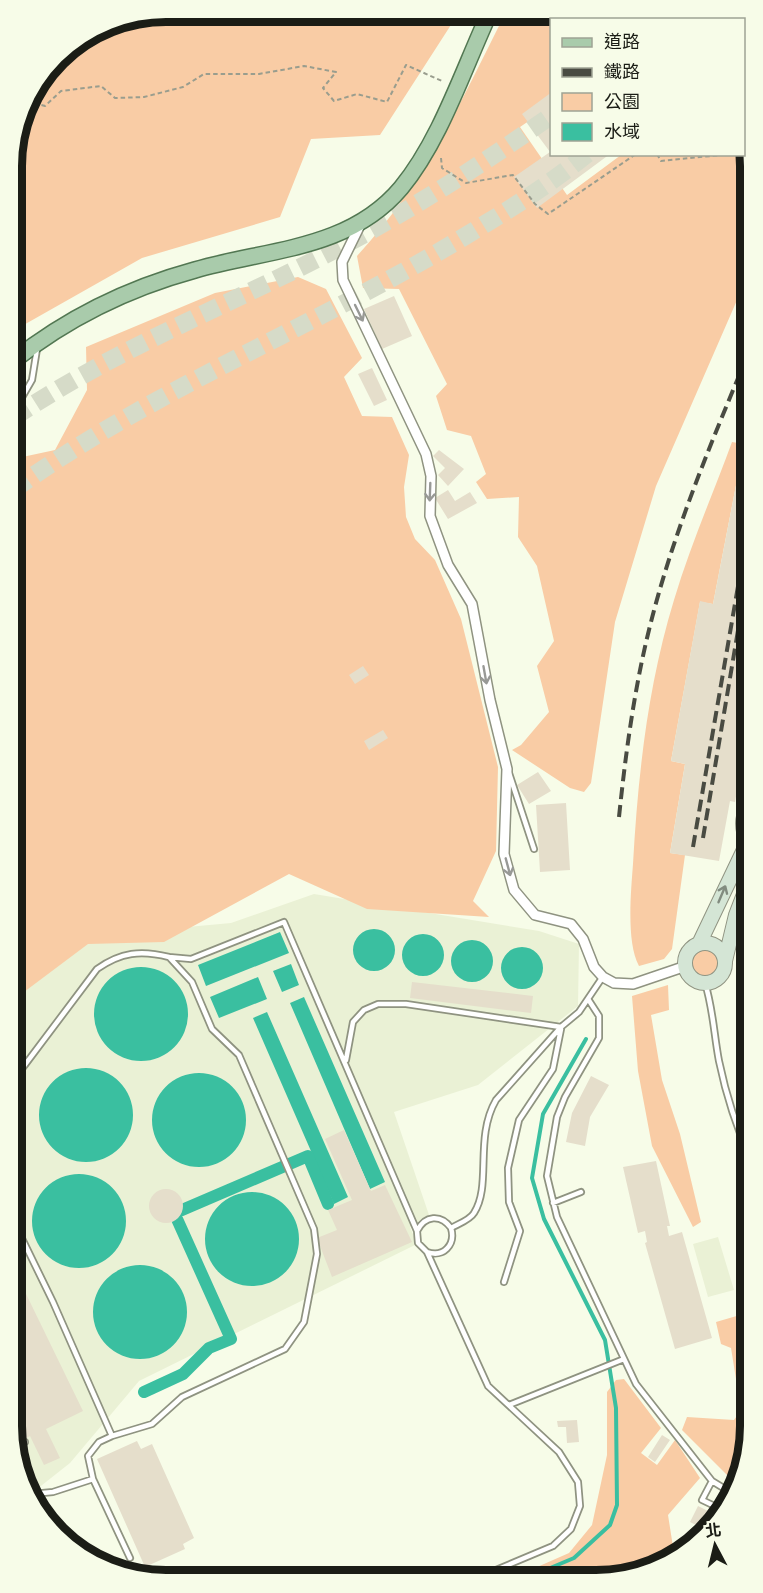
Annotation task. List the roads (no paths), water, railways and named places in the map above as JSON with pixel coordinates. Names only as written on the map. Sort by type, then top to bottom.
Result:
[{"type":"main road","points":[[23,353],[82,315],[165,279],[196,269],[319,241],[361,223],[400,189],[426,152],[485,22]]},
{"type":"street","points":[[361,223],[342,262],[343,280],[426,454],[431,476],[429,516],[448,565],[472,604],[490,700],[507,765],[508,802],[504,854],[514,890],[535,915],[571,924],[583,939],[594,967],[603,977],[614,983],[633,984],[686,966]]},
{"type":"street","points":[[740,863],[699,944],[687,954],[686,966],[692,978],[705,983],[711,982],[722,974],[740,905]]},
{"type":"street","points":[[699,944],[712,944],[719,949],[725,961]]},
{"type":"lane","points":[[23,396],[32,380],[39,341]]},
{"type":"lane","points":[[507,765],[534,849]]},
{"type":"lane","points":[[22,1068],[97,969],[114,957],[134,952],[191,959],[284,922],[417,1231],[418,1243],[427,1252],[488,1386],[559,1452],[578,1482],[580,1506],[571,1529],[553,1546],[496,1570]]},
{"type":"lane","points":[[130,1558],[93,1479],[88,1456],[99,1442],[152,1424],[182,1397],[285,1349],[304,1323],[317,1254],[314,1229],[239,1055],[212,1029],[192,982],[170,957]]},
{"type":"lane","points":[[451,1228],[473,1215],[480,1201],[484,1130],[488,1114],[496,1100],[561,1027],[579,1012],[603,977]]},
{"type":"lane","points":[[705,983],[712,1008],[719,1063],[740,1132]]},
{"type":"lane","points":[[588,999],[599,1016],[600,1038],[565,1097],[557,1117],[547,1162],[547,1176],[556,1216],[636,1384],[712,1481],[726,1490]]},
{"type":"lane","points":[[345,1063],[353,1022],[364,1010],[378,1004],[406,1004],[561,1027]]},
{"type":"lane","points":[[504,1282],[520,1231],[509,1202],[508,1168],[519,1120],[553,1069],[561,1027]]},
{"type":"lane","points":[[736,1122],[740,1120]]},
{"type":"lane","points":[[553,1203],[581,1192]]},
{"type":"lane","points":[[417,1231],[423,1222],[432,1218],[445,1220],[451,1228],[453,1240],[447,1250],[438,1254],[427,1252]]},
{"type":"lane","points":[[22,1239],[53,1302],[112,1436]]},
{"type":"lane","points":[[509,1405],[624,1359]]},
{"type":"lane","points":[[39,1493],[53,1492],[93,1479]]},
{"type":"lane","points":[[712,1481],[702,1500],[716,1507]]},
{"type":"water","points":[[374,929],[389,935],[395,950],[389,965],[374,971],[359,965],[353,950],[359,935]]},
{"type":"water","points":[[280,932],[289,953],[206,986],[198,965]]},
{"type":"water","points":[[423,934],[438,940],[444,955],[438,970],[423,976],[408,970],[402,955],[408,940]]},
{"type":"water","points":[[472,940],[487,946],[493,961],[487,976],[472,982],[457,976],[451,961],[457,946]]},
{"type":"water","points":[[522,947],[537,953],[543,968],[537,983],[522,989],[507,983],[501,968],[507,953]]},
{"type":"water","points":[[291,964],[299,985],[282,992],[273,971]]},
{"type":"water","points":[[141,967],[159,971],[174,981],[184,996],[188,1014],[184,1032],[174,1047],[159,1057],[141,1061],[123,1057],[108,1047],[98,1032],[94,1014],[98,996],[108,981],[123,971]]},
{"type":"water","points":[[258,977],[267,999],[219,1018],[210,997]]},
{"type":"water","points":[[304,997],[385,1182],[370,1189],[290,1003]]},
{"type":"water","points":[[267,1012],[348,1197],[334,1204],[253,1018]]},
{"type":"water","points":[[86,1068],[104,1072],[119,1082],[129,1097],[133,1115],[129,1133],[119,1148],[104,1158],[86,1162],[68,1158],[53,1148],[43,1133],[39,1115],[43,1097],[53,1082],[68,1072]]},
{"type":"water","points":[[199,1073],[217,1077],[232,1087],[242,1102],[246,1120],[242,1138],[232,1153],[217,1163],[199,1167],[181,1163],[166,1153],[156,1138],[152,1120],[156,1102],[166,1087],[181,1077]]},
{"type":"water","points":[[79,1174],[97,1178],[112,1188],[122,1203],[126,1221],[122,1239],[112,1254],[97,1264],[79,1268],[61,1264],[46,1254],[36,1239],[32,1221],[36,1203],[46,1188],[61,1178]]},
{"type":"water","points":[[252,1192],[270,1196],[285,1206],[295,1221],[299,1239],[295,1257],[285,1272],[270,1282],[252,1286],[234,1282],[219,1272],[209,1257],[205,1239],[209,1221],[219,1206],[234,1196]]},
{"type":"water","points":[[140,1265],[158,1269],[173,1279],[183,1294],[187,1312],[183,1330],[173,1345],[158,1355],[140,1359],[122,1355],[107,1345],[97,1330],[93,1312],[97,1294],[107,1279],[122,1269]]},
{"type":"waterway","points":[[546,1570],[574,1558],[610,1525],[617,1505],[616,1408],[605,1340],[544,1219],[532,1178],[543,1114],[586,1039]]},
{"type":"waterway","points":[[182,1210],[308,1156],[328,1204]]},
{"type":"waterway","points":[[144,1392],[183,1374],[209,1348],[231,1339],[177,1219]]},
{"type":"tunnel","points":[[23,412],[123,353],[376,228],[466,173],[550,116]]},
{"type":"tunnel","points":[[23,483],[127,417],[427,259],[524,199],[584,156]]},
{"type":"railway","points":[[619,817],[636,692],[646,642],[662,583],[697,481],[740,373]]},
{"type":"railway","points":[[693,847],[740,575]]},
{"type":"railway","points":[[703,838],[740,619]]}]
